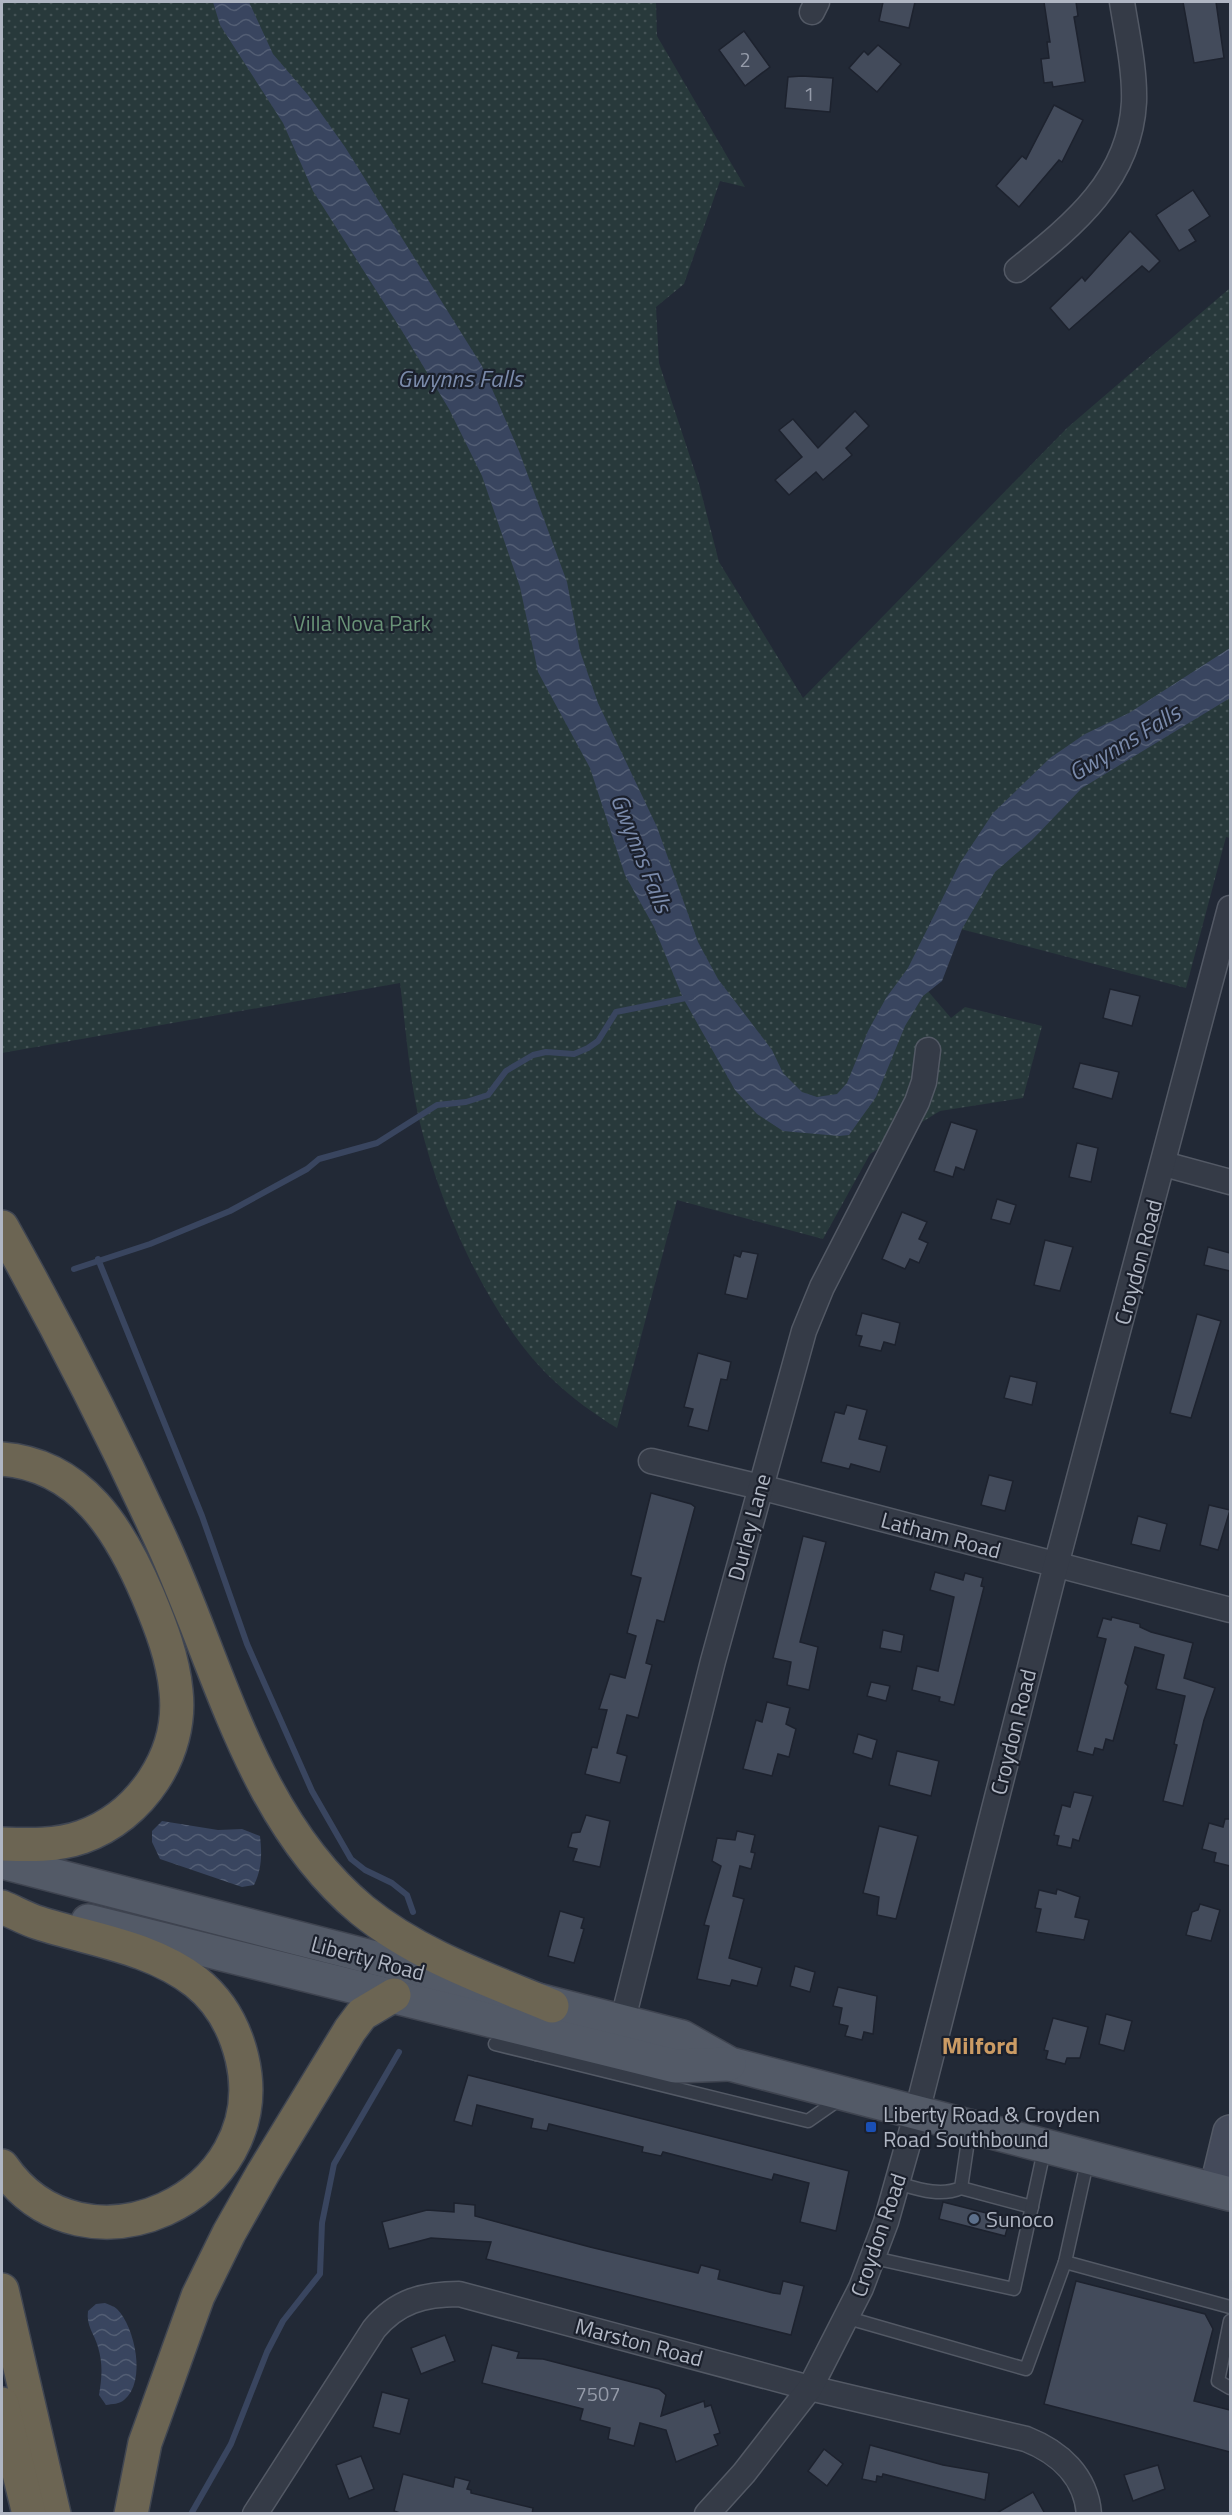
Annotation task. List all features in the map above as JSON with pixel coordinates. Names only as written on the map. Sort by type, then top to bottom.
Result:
[{"type":"highway","points":[[2,1227],[106,1426],[162,1543],[256,1765],[302,1844],[361,1909],[393,1933],[460,1968],[552,2006]]},
{"type":"highway","points":[[2,1459],[16,1460],[57,1475],[83,1492],[99,1507],[128,1553],[159,1621],[173,1670],[176,1693],[174,1735],[168,1754],[157,1775],[132,1806],[99,1830],[80,1837],[52,1844],[2,1844]]},
{"type":"highway","points":[[2,1907],[37,1923],[124,1946],[167,1964],[196,1983],[224,2014],[232,2028],[239,2045],[245,2081],[242,2119],[225,2158],[198,2190],[162,2212],[142,2219],[120,2222],[76,2218],[39,2202],[20,2188],[2,2166]]},
{"type":"highway","points":[[131,2514],[145,2443],[175,2356],[198,2296],[229,2233],[350,2030],[362,2014],[394,1995]]},
{"type":"highway","points":[[2,2290],[54,2514]]},
{"type":"highway","points":[[2,2404],[29,2514]]},
{"type":"main road","name":"Liberty Road","points":[[2,1862],[552,2006],[682,2037],[730,2064],[1223,2192]]},
{"type":"main road","name":"Liberty Road","points":[[2,1899],[394,1995],[507,2035],[675,2066],[730,2064]]},
{"type":"street","points":[[1017,270],[1074,225],[1100,194],[1127,144],[1134,101],[1122,2]]},
{"type":"street","name":"Croydon Road","points":[[707,2514],[744,2473],[810,2388],[848,2318],[874,2258],[917,2112],[1056,1565],[1230,908]]},
{"type":"street","name":"Durley Lane","points":[[622,2023],[760,1487],[804,1331],[822,1287],[917,1102],[924,1082],[928,1050]]},
{"type":"street","points":[[1164,1164],[1230,1182]]},
{"type":"street","name":"Latham Road","points":[[651,1461],[760,1487],[1230,1610]]},
{"type":"street","points":[[1223,2192],[1230,2132]]},
{"type":"street","name":"Marston Road","points":[[255,2514],[374,2329],[387,2313],[418,2298],[459,2294],[810,2388],[1026,2439],[1047,2447],[1072,2470],[1082,2486],[1089,2514]]},
{"type":"lane","points":[[507,2035],[536,2054],[808,2121],[846,2094]]},
{"type":"lane","points":[[507,2035],[536,2054]]},
{"type":"lane","points":[[961,2188],[970,2126]]},
{"type":"lane","points":[[874,2258],[1014,2289],[1045,2145]]},
{"type":"lane","points":[[848,2318],[1026,2369],[1065,2262],[1089,2156]]},
{"type":"lane","points":[[897,2183],[930,2192],[952,2192],[961,2188],[1032,2207]]},
{"type":"lane","points":[[1065,2262],[1230,2307]]},
{"type":"lane","points":[[1230,2320],[1218,2381],[1230,2388]]},
{"type":"green space","name":"Villa Nova Park","points":[[2,2],[656,2],[657,36],[745,187],[720,181],[684,284],[656,307],[659,363],[699,484],[719,562],[803,698],[1067,428],[1230,288],[1230,838],[1226,837],[1186,988],[930,921],[927,990],[951,1018],[965,1007],[1042,1026],[1023,1098],[940,1111],[870,1154],[823,1239],[677,1200],[617,1428],[567,1393],[529,1354],[488,1294],[470,1260],[440,1190],[420,1123],[410,1071],[400,983],[2,1053]]},
{"type":"water","name":"Gwynns Falls","points":[[213,2],[249,2],[273,54],[308,95],[345,147],[482,366],[519,451],[567,582],[580,651],[598,703],[657,827],[698,942],[718,979],[772,1050],[783,1073],[802,1092],[817,1097],[837,1094],[847,1083],[868,1031],[886,998],[908,968],[960,863],[993,813],[1050,758],[1085,734],[1129,713],[1230,648],[1230,698],[1082,788],[1032,840],[995,872],[962,929],[942,981],[923,996],[905,1026],[876,1097],[849,1135],[783,1131],[757,1114],[735,1090],[683,998],[654,927],[625,875],[590,768],[538,672],[520,587],[482,476],[449,409],[313,191],[283,123],[220,25]]},
{"type":"water","points":[[162,1821],[218,1830],[242,1829],[260,1836],[261,1861],[254,1885],[242,1887],[160,1859],[152,1842],[152,1831]]},
{"type":"water","points":[[105,2303],[117,2309],[129,2328],[137,2368],[131,2392],[122,2401],[106,2405],[99,2395],[101,2359],[88,2316],[88,2311],[96,2304]]},
{"type":"building","points":[[883,2],[915,2],[909,28],[879,21]]},
{"type":"building","points":[[1044,2],[1076,2],[1078,16],[1074,17],[1085,82],[1053,87],[1052,82],[1044,83],[1041,59],[1049,58],[1047,42],[1050,42]]},
{"type":"building","points":[[1183,2],[1216,2],[1224,58],[1194,63]]},
{"type":"building","points":[[744,31],[770,67],[745,86],[719,50]]},
{"type":"building","points":[[878,45],[901,64],[877,92],[849,68],[864,51],[868,55]]},
{"type":"building","points":[[788,77],[833,78],[830,112],[785,108]]},
{"type":"building","points":[[1054,105],[1083,120],[1062,162],[1059,160],[1019,207],[996,186],[1022,156],[1026,159]]},
{"type":"building","points":[[1193,190],[1210,216],[1189,230],[1196,241],[1179,251],[1156,215]]},
{"type":"building","points":[[1130,231],[1160,261],[1149,272],[1142,266],[1069,330],[1050,308],[1082,277],[1085,281]]},
{"type":"building","points":[[855,411],[869,426],[846,448],[852,455],[823,480],[816,472],[789,495],[775,480],[802,457],[779,430],[793,419],[818,448]]},
{"type":"building","points":[[1110,989],[1140,996],[1132,1026],[1103,1018]]},
{"type":"building","points":[[1080,1063],[1119,1072],[1112,1099],[1073,1088]]},
{"type":"building","points":[[951,1122],[977,1130],[964,1170],[956,1167],[953,1177],[934,1171]]},
{"type":"building","points":[[1077,1143],[1098,1148],[1091,1182],[1069,1177]]},
{"type":"building","points":[[997,1199],[1016,1205],[1010,1224],[991,1219]]},
{"type":"building","points":[[902,1212],[927,1222],[919,1239],[928,1243],[919,1263],[910,1259],[905,1269],[882,1259]]},
{"type":"building","points":[[1045,1240],[1073,1247],[1060,1291],[1034,1285]]},
{"type":"building","points":[[1208,1247],[1230,1253],[1230,1271],[1204,1265]]},
{"type":"building","points":[[742,1251],[758,1254],[747,1299],[725,1294],[734,1255],[740,1257]]},
{"type":"building","points":[[862,1313],[900,1323],[895,1345],[884,1342],[881,1351],[859,1346],[862,1336],[856,1335]]},
{"type":"building","points":[[1197,1314],[1221,1321],[1191,1418],[1170,1413]]},
{"type":"building","points":[[698,1353],[731,1362],[727,1380],[721,1379],[708,1431],[688,1426],[693,1409],[684,1407]]},
{"type":"building","points":[[1010,1376],[1037,1382],[1032,1405],[1004,1398]]},
{"type":"building","points":[[847,1405],[867,1410],[859,1439],[887,1446],[880,1472],[851,1464],[849,1469],[821,1462],[835,1412],[844,1414]]},
{"type":"building","points":[[989,1475],[1013,1481],[1005,1511],[981,1505]]},
{"type":"building","points":[[651,1493],[695,1507],[664,1622],[657,1620],[646,1663],[652,1665],[638,1718],[627,1715],[617,1753],[627,1756],[620,1783],[585,1774],[592,1747],[597,1748],[607,1710],[599,1709],[610,1674],[625,1678],[636,1636],[627,1633],[641,1578],[631,1575]]},
{"type":"building","points":[[1209,1505],[1230,1510],[1218,1550],[1200,1545]]},
{"type":"building","points":[[1138,1516],[1167,1524],[1160,1551],[1131,1544]]},
{"type":"building","points":[[803,1536],[826,1542],[800,1642],[818,1647],[809,1690],[787,1685],[791,1662],[773,1658]]},
{"type":"building","points":[[935,1572],[963,1580],[965,1573],[983,1578],[981,1586],[984,1587],[954,1705],[939,1701],[940,1697],[912,1690],[917,1666],[938,1671],[954,1597],[930,1590]]},
{"type":"building","points":[[1112,1617],[1140,1624],[1140,1627],[1151,1632],[1193,1643],[1184,1678],[1215,1688],[1204,1720],[1183,1806],[1163,1801],[1177,1745],[1174,1744],[1185,1696],[1156,1689],[1164,1655],[1135,1647],[1125,1683],[1128,1686],[1113,1741],[1106,1739],[1103,1750],[1095,1748],[1093,1755],[1077,1751],[1106,1639],[1097,1637],[1103,1618],[1111,1620]]},
{"type":"building","points":[[883,1630],[904,1635],[901,1652],[880,1648]]},
{"type":"building","points":[[871,1682],[890,1686],[886,1701],[867,1696]]},
{"type":"building","points":[[767,1702],[790,1708],[786,1724],[796,1729],[789,1757],[778,1754],[772,1776],[743,1769],[756,1720],[762,1722]]},
{"type":"building","points":[[858,1734],[877,1740],[872,1759],[853,1753]]},
{"type":"building","points":[[897,1751],[939,1761],[931,1796],[889,1785]]},
{"type":"building","points":[[1074,1792],[1093,1796],[1079,1841],[1073,1839],[1071,1848],[1057,1845],[1059,1836],[1054,1835],[1062,1805],[1070,1807]]},
{"type":"building","points":[[586,1815],[610,1821],[600,1867],[573,1861],[577,1849],[568,1847],[572,1833],[580,1832]]},
{"type":"building","points":[[1225,1819],[1230,1819],[1230,1866],[1214,1862],[1216,1853],[1202,1849],[1209,1823],[1223,1827]]},
{"type":"building","points":[[879,1826],[918,1836],[896,1919],[877,1915],[879,1897],[863,1893]]},
{"type":"building","points":[[737,1831],[755,1835],[751,1852],[755,1853],[751,1869],[740,1866],[733,1896],[744,1899],[729,1958],[762,1968],[757,1986],[732,1980],[730,1986],[697,1979],[709,1926],[704,1925],[721,1866],[712,1861],[717,1838],[735,1840]]},
{"type":"building","points":[[1057,1889],[1080,1897],[1075,1917],[1089,1920],[1084,1940],[1036,1932],[1041,1909],[1035,1908],[1039,1890],[1056,1894]]},
{"type":"building","points":[[1200,1904],[1220,1910],[1211,1941],[1186,1935],[1192,1912],[1198,1910]]},
{"type":"building","points":[[560,1911],[584,1918],[581,1928],[584,1929],[574,1963],[548,1956]]},
{"type":"building","points":[[795,1966],[815,1972],[810,1992],[790,1986]]},
{"type":"building","points":[[838,1987],[877,1996],[873,2034],[864,2032],[862,2040],[845,2036],[848,2026],[839,2024],[842,2008],[833,2006]]},
{"type":"building","points":[[1106,2014],[1132,2021],[1124,2051],[1099,2044]]},
{"type":"building","points":[[1053,2018],[1088,2027],[1080,2058],[1067,2058],[1065,2064],[1046,2059],[1048,2051],[1044,2050]]},
{"type":"building","points":[[468,2075],[849,2171],[836,2231],[800,2222],[809,2183],[774,2174],[772,2180],[663,2152],[661,2156],[642,2152],[643,2147],[549,2124],[547,2131],[531,2128],[533,2119],[477,2105],[472,2126],[454,2121]]},
{"type":"building","name":"Sunoco","points":[[943,2202],[1010,2219],[1005,2236],[939,2219]]},
{"type":"building","points":[[454,2203],[475,2205],[475,2216],[590,2247],[698,2273],[701,2265],[720,2270],[718,2279],[773,2293],[780,2294],[783,2281],[804,2286],[791,2335],[486,2259],[491,2242],[431,2238],[389,2249],[382,2222],[427,2210],[454,2212]]},
{"type":"building","points":[[1076,2281],[1205,2314],[1213,2329],[1194,2401],[1230,2410],[1230,2452],[1044,2404]]},
{"type":"building","points":[[445,2335],[455,2361],[421,2374],[411,2348]]},
{"type":"building","points":[[492,2345],[519,2352],[517,2358],[543,2359],[659,2389],[666,2395],[661,2416],[704,2401],[705,2407],[711,2405],[720,2433],[714,2435],[718,2445],[676,2462],[666,2430],[640,2423],[634,2446],[608,2439],[610,2428],[580,2420],[583,2409],[482,2383]]},
{"type":"building","points":[[382,2392],[409,2399],[400,2434],[373,2427]]},
{"type":"building","points":[[870,2445],[943,2465],[989,2473],[985,2500],[883,2474],[882,2477],[877,2476],[876,2482],[862,2479]]},
{"type":"building","points":[[824,2449],[843,2464],[827,2486],[808,2471]]},
{"type":"building","points":[[361,2456],[374,2489],[349,2499],[336,2465]]},
{"type":"building","points":[[1158,2465],[1165,2489],[1133,2501],[1124,2475]]},
{"type":"building","points":[[403,2474],[453,2487],[455,2477],[470,2481],[467,2489],[471,2490],[471,2493],[533,2508],[532,2514],[403,2514],[394,2511]]},
{"type":"building","points":[[1033,2492],[1045,2514],[995,2514]]},
{"type":"waterway","points":[[74,1269],[150,1244],[230,1211],[307,1169],[319,1159],[377,1143],[437,1105],[466,1102],[488,1095],[506,1071],[533,1055],[546,1052],[574,1054],[588,1048],[598,1041],[616,1012],[691,997]]},
{"type":"waterway","points":[[98,1259],[202,1516],[247,1644],[312,1791],[351,1859],[365,1870],[392,1883],[407,1895],[413,1912]]},
{"type":"waterway","points":[[191,2514],[231,2444],[267,2352],[283,2321],[320,2274],[322,2223],[334,2164],[399,2052]]},
{"type":"place","name":"Liberty Road & Croyden Road Southbound","points":[[871,2127]]},
{"type":"place","name":"Sunoco","points":[[974,2219]]},
{"type":"district","name":"Milford","points":[[980,2045]]}]
